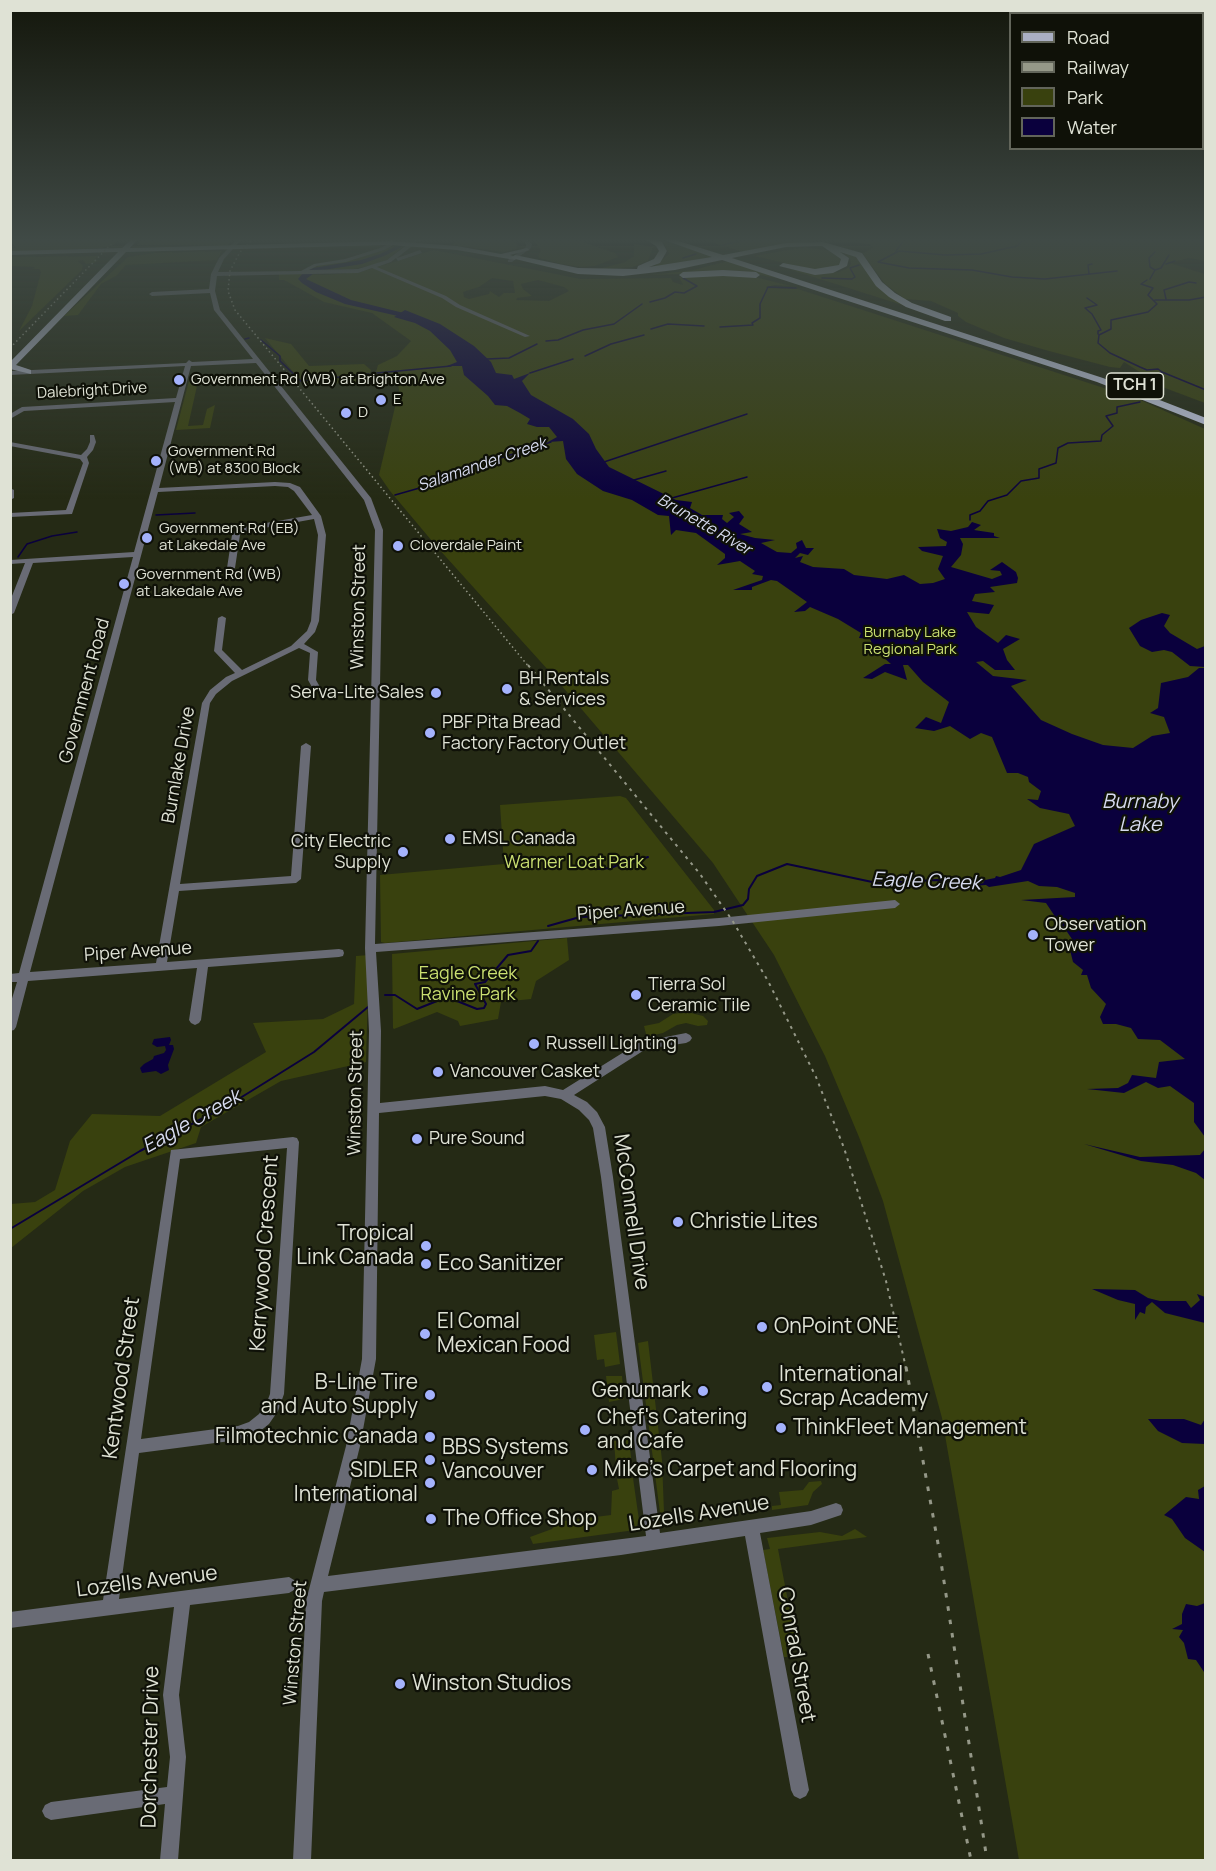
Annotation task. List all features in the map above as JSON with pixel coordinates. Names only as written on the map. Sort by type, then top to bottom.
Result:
[{"type":"highway","name":"TCH 1","points":[[932,325],[1100,380],[1206,422]]},
{"type":"highway","name":"TCH 1","points":[[957,325],[1119,380],[1206,414]]},
{"type":"highway","points":[[976,329],[1013,343]]},
{"type":"main road","points":[[28,372],[11,366],[48,325]]},
{"type":"street","name":"Winston Street","points":[[227,325],[351,477],[372,508],[379,530],[370,948],[375,1007],[369,1359],[352,1446],[317,1585],[312,1625],[302,1860]]},
{"type":"street","points":[[502,325],[527,336]]},
{"type":"street","points":[[28,372],[256,361]]},
{"type":"street","name":"Government Road","points":[[10,1027],[189,364]]},
{"type":"street","name":"Dalebright Drive","points":[[10,417],[22,409],[31,408],[179,400]]},
{"type":"street","points":[[83,457],[90,450],[93,442],[92,436]]},
{"type":"street","points":[[10,444],[83,457]]},
{"type":"street","points":[[10,515],[69,512],[86,463],[83,457]]},
{"type":"street","points":[[154,490],[287,484],[297,489],[317,516],[322,535],[315,621],[311,632],[300,645],[314,652],[312,680],[316,687]]},
{"type":"street","points":[[10,490],[10,498]]},
{"type":"street","points":[[231,568],[236,535],[240,530],[317,516]]},
{"type":"street","points":[[10,562],[137,554]]},
{"type":"street","points":[[10,613],[30,561]]},
{"type":"street","points":[[222,618],[218,651],[240,674]]},
{"type":"street","name":"Burnlake Drive","points":[[161,966],[204,708],[217,688],[240,674],[300,645]]},
{"type":"street","points":[[174,888],[296,879],[306,746]]},
{"type":"street","name":"Piper Avenue","points":[[370,948],[719,922],[895,904]]},
{"type":"street","name":"Piper Avenue","points":[[10,978],[339,953]]},
{"type":"street","points":[[195,1020],[203,963]]},
{"type":"street","points":[[564,1095],[644,1045],[686,1038]]},
{"type":"street","name":"McConnell Drive","points":[[373,1108],[545,1091],[564,1095],[583,1106],[599,1127],[654,1542]]},
{"type":"street","name":"Kerrywood Crescent","points":[[134,1447],[238,1433],[254,1427],[264,1419],[273,1406],[277,1394],[293,1142],[175,1154]]},
{"type":"street","name":"Kentwood Street","points":[[110,1607],[175,1154]]},
{"type":"street","name":"Lozells Avenue","points":[[317,1585],[654,1542],[811,1518],[836,1510]]},
{"type":"street","name":"Conrad Street","points":[[751,1527],[800,1790]]},
{"type":"street","name":"Lozells Avenue","points":[[10,1620],[289,1585]]},
{"type":"street","name":"Dorchester Drive","points":[[169,1860],[178,1757],[171,1695],[183,1598]]},
{"type":"street","points":[[51,1811],[176,1794]]},
{"type":"green space","name":"Burnaby Lake Regional Park","points":[[389,325],[910,325],[1138,399],[1205,429],[1205,1860],[1019,1860],[942,1418],[883,1201],[859,1137],[825,1056],[774,955],[713,863],[549,671],[437,547],[379,475],[399,390],[397,380],[377,382],[374,379],[378,365],[397,356],[411,341]]},
{"type":"green space","points":[[974,325],[1205,325],[1205,403],[1165,388],[1124,362],[1120,368],[1110,367],[1004,338]]},
{"type":"green space","points":[[265,338],[291,344],[309,366],[364,364],[371,370],[370,374],[366,382],[304,385]]},
{"type":"green space","points":[[190,377],[199,377],[188,426],[203,425],[207,409],[215,405],[210,428],[176,430]]},
{"type":"green space","name":"Warner Loat Park","points":[[620,796],[626,798],[714,910],[714,914],[381,942],[380,875],[504,864],[500,805]]},
{"type":"green space","name":"Eagle Creek Ravine Park","points":[[567,938],[569,960],[536,981],[531,999],[501,1002],[498,1019],[460,1026],[458,1021],[437,1012],[393,1028],[392,954]]},
{"type":"green space","points":[[369,955],[366,1062],[281,1081],[201,1127],[196,1143],[125,1167],[83,1191],[11,1248],[11,1204],[35,1202],[55,1190],[70,1141],[92,1114],[160,1116],[266,1052],[253,1023],[323,1019],[354,1004],[356,956]]},
{"type":"green space","points":[[687,1012],[703,1016],[708,1021],[707,1025],[698,1026],[686,1023],[663,1033],[650,1036],[646,1034],[644,1026],[659,1023],[673,1014]]},
{"type":"green space","points":[[616,1332],[620,1364],[605,1367],[604,1359],[597,1360],[594,1335]]},
{"type":"green space","points":[[648,1341],[662,1460],[664,1512],[660,1513],[638,1343]]},
{"type":"green space","points":[[606,1376],[622,1376],[624,1399],[609,1402]]},
{"type":"green space","points":[[629,1440],[632,1465],[616,1468],[614,1441]]},
{"type":"green space","points":[[633,1478],[639,1520],[635,1530],[533,1544],[530,1537],[552,1529],[556,1522],[611,1515],[612,1491],[619,1489],[617,1479]]},
{"type":"green space","points":[[821,1481],[822,1484],[813,1492],[808,1505],[772,1510],[772,1506],[781,1505],[779,1492],[803,1490],[809,1482]]},
{"type":"green space","points":[[855,1529],[867,1537],[778,1549],[796,1643],[786,1645],[787,1657],[784,1657],[763,1550],[770,1549],[767,1538],[820,1532],[842,1536]]},
{"type":"water","name":"Burnaby Lake","points":[[419,325],[442,325],[474,346],[491,362],[496,373],[512,375],[514,379],[530,373],[522,381],[531,395],[573,419],[589,434],[609,467],[676,500],[692,502],[690,508],[702,515],[723,515],[722,519],[727,523],[734,517],[729,513],[739,511],[744,517],[739,524],[752,532],[740,534],[775,540],[761,543],[777,552],[791,553],[797,548],[796,543],[802,540],[806,548],[814,548],[808,555],[800,553],[795,558],[803,556],[800,562],[813,567],[844,569],[854,575],[887,579],[904,575],[920,584],[933,583],[945,579],[938,569],[943,556],[922,551],[918,547],[946,546],[947,542],[940,538],[937,529],[951,531],[968,527],[972,522],[981,525],[974,530],[994,533],[994,536],[1000,538],[960,538],[963,544],[961,555],[951,567],[992,579],[1002,575],[1000,571],[990,570],[1002,562],[1016,572],[1017,583],[990,587],[995,592],[975,594],[972,601],[994,605],[989,614],[967,612],[976,627],[998,643],[1006,635],[1020,639],[1003,649],[1007,660],[1015,670],[995,670],[983,661],[976,662],[993,676],[1027,680],[1011,686],[1041,720],[1072,734],[1103,745],[1133,748],[1152,736],[1170,733],[1164,717],[1150,713],[1158,708],[1161,683],[1188,677],[1199,668],[1205,668],[1205,1137],[1194,1122],[1194,1103],[1170,1086],[1158,1088],[1146,1082],[1124,1093],[1087,1089],[1118,1088],[1128,1083],[1132,1075],[1156,1078],[1159,1062],[1185,1059],[1160,1040],[1138,1039],[1131,1028],[1116,1024],[1103,1024],[1100,1017],[1106,1004],[1091,988],[1087,975],[1081,975],[1083,970],[1073,962],[1069,946],[1072,939],[1063,926],[1057,925],[1052,919],[1054,915],[1046,903],[1021,900],[1075,897],[1075,893],[1057,887],[1039,886],[1028,881],[989,887],[983,883],[996,876],[1000,877],[1021,870],[1034,844],[1075,826],[1069,814],[1040,808],[1027,799],[1038,800],[1041,791],[1029,782],[1028,777],[1018,773],[1007,773],[992,737],[981,733],[970,739],[950,726],[934,731],[915,728],[926,717],[941,723],[949,702],[923,682],[908,665],[903,665],[907,680],[885,672],[872,679],[863,678],[885,664],[891,664],[875,650],[870,639],[859,638],[861,633],[838,619],[810,607],[805,611],[794,612],[807,602],[777,581],[771,580],[752,587],[752,590],[733,590],[762,580],[763,576],[752,574],[755,571],[740,561],[717,565],[725,558],[725,554],[696,533],[676,530],[671,535],[669,516],[658,515],[632,500],[603,491],[577,474],[566,459],[563,441],[548,442],[557,437],[549,427],[527,424],[530,419],[520,413],[507,406],[495,405],[464,375],[462,366],[447,366],[457,362],[450,350],[430,331]]},
{"type":"water","points":[[1162,613],[1170,615],[1164,626],[1170,633],[1197,649],[1205,646],[1205,667],[1190,666],[1172,652],[1164,650],[1152,652],[1140,646],[1129,628],[1141,620]]},
{"type":"water","points":[[170,1037],[169,1045],[173,1045],[174,1049],[168,1065],[169,1070],[161,1074],[156,1071],[142,1073],[140,1068],[144,1064],[166,1050],[165,1046],[157,1047],[152,1044],[154,1039]]},
{"type":"water","points":[[1084,1144],[1140,1157],[1200,1155],[1205,1149],[1205,1180],[1196,1173],[1173,1165],[1141,1161]]},
{"type":"water","points":[[1092,1289],[1135,1290],[1148,1298],[1160,1301],[1186,1301],[1191,1308],[1200,1300],[1197,1294],[1205,1297],[1205,1323],[1165,1313],[1152,1302],[1146,1307],[1145,1314],[1140,1312],[1135,1320],[1135,1304],[1118,1300]]},
{"type":"water","points":[[1148,1419],[1184,1419],[1201,1425],[1205,1419],[1205,1444],[1182,1443],[1158,1431]]},
{"type":"water","points":[[1205,1486],[1205,1552],[1185,1538],[1172,1519],[1164,1515],[1186,1497],[1199,1499],[1198,1490]]},
{"type":"water","points":[[1205,1603],[1206,1671],[1204,1672],[1196,1660],[1188,1659],[1184,1643],[1179,1637],[1183,1630],[1172,1629],[1182,1624],[1182,1614],[1186,1604],[1197,1606]]},
{"type":"waterway","points":[[546,341],[558,340],[583,330],[607,325]]},
{"type":"waterway","points":[[651,329],[664,325]]},
{"type":"waterway","points":[[692,325],[704,326]]},
{"type":"waterway","points":[[720,327],[748,325]]},
{"type":"waterway","points":[[1098,325],[1101,330],[1098,334]]},
{"type":"waterway","points":[[1111,325],[1111,329],[1099,335],[1098,343],[1110,353],[1140,367],[1147,370],[1158,369],[1162,372]]},
{"type":"waterway","points":[[585,356],[611,344],[644,335]]},
{"type":"waterway","points":[[245,339],[249,338]]},
{"type":"waterway","points":[[261,340],[280,356],[280,361],[301,381],[369,374]]},
{"type":"waterway","points":[[487,359],[509,358],[537,344]]},
{"type":"waterway","points":[[530,373],[573,359]]},
{"type":"waterway","points":[[377,373],[451,366]]},
{"type":"waterway","points":[[1161,390],[1154,378],[1162,372]]},
{"type":"waterway","points":[[1162,372],[1206,390]]},
{"type":"waterway","points":[[970,520],[970,515],[980,511],[988,501],[1007,495],[1021,481],[1039,478],[1039,469],[1056,463],[1058,448],[1068,443],[1101,441],[1102,435],[1113,426],[1106,416],[1117,413],[1117,407],[1140,402]]},
{"type":"waterway","points":[[604,462],[747,414]]},
{"type":"waterway","name":"Salamander Creek","points":[[395,495],[437,483],[463,470],[551,442]]},
{"type":"waterway","points":[[634,480],[666,471]]},
{"type":"waterway","name":"Brunette River","points":[[672,498],[747,477]]},
{"type":"waterway","name":"Salamander Creek","points":[[156,515],[195,513]]},
{"type":"waterway","name":"Salamander Creek","points":[[18,557],[27,544],[52,536],[77,532]]},
{"type":"waterway","points":[[597,869],[611,868],[624,862],[630,863],[648,857]]},
{"type":"waterway","name":"Eagle Creek","points":[[548,926],[580,917],[714,912],[743,905],[748,899],[749,889],[757,876],[787,864],[877,883],[937,880],[974,885],[985,884]]},
{"type":"waterway","name":"Eagle Creek","points":[[385,995],[395,995],[417,1009],[447,997],[477,1009],[484,1008],[486,1004],[475,984],[485,982],[508,955],[531,951],[538,941]]},
{"type":"waterway","name":"Eagle Creek","points":[[10,1229],[140,1151],[232,1103],[266,1082],[314,1052],[368,1007]]},
{"type":"railway","points":[[10,348],[32,325]]},
{"type":"railway","points":[[248,325],[529,667]]},
{"type":"railway","points":[[528,665],[700,874],[732,920],[768,981],[816,1077],[844,1148],[886,1281],[906,1368]]},
{"type":"railway","points":[[906,1367],[939,1549],[987,1860]]},
{"type":"railway","points":[[928,1654],[971,1860]]},
{"type":"place","name":"Government Rd (WB) at Brighton Ave","points":[[179,380]]},
{"type":"place","name":"E","points":[[381,400]]},
{"type":"place","name":"D","points":[[346,413]]},
{"type":"place","name":"Government Rd (WB) at 8300 Block","points":[[156,461]]},
{"type":"place","name":"Government Rd (EB) at Lakedale Ave","points":[[147,538]]},
{"type":"place","name":"Cloverdale Paint","points":[[398,546]]},
{"type":"place","name":"Government Rd (WB) at Lakedale Ave","points":[[124,584]]},
{"type":"place","name":"BH Rentals & Services","points":[[507,689]]},
{"type":"place","name":"Serva-Lite Sales","points":[[436,693]]},
{"type":"place","name":"PBF Pita Bread Factory Factory Outlet","points":[[430,733]]},
{"type":"place","name":"EMSL Canada","points":[[450,839]]},
{"type":"place","name":"City Electric Supply","points":[[403,852]]},
{"type":"place","name":"Observation Tower","points":[[1033,935]]},
{"type":"place","name":"Tierra Sol Ceramic Tile","points":[[636,995]]},
{"type":"place","name":"Russell Lighting","points":[[534,1044]]},
{"type":"place","name":"Vancouver Casket","points":[[438,1072]]},
{"type":"place","name":"Pure Sound","points":[[417,1139]]},
{"type":"place","name":"Christie Lites","points":[[678,1222]]},
{"type":"place","name":"Tropical Link Canada","points":[[426,1246]]},
{"type":"place","name":"Eco Sanitizer","points":[[426,1264]]},
{"type":"place","name":"OnPoint ONE","points":[[762,1327]]},
{"type":"place","name":"El Comal Mexican Food","points":[[425,1334]]},
{"type":"place","name":"International Scrap Academy","points":[[767,1387]]},
{"type":"place","name":"Genumark","points":[[703,1391]]},
{"type":"place","name":"B-Line Tire and Auto Supply","points":[[430,1395]]},
{"type":"place","name":"ThinkFleet Management","points":[[781,1428]]},
{"type":"place","name":"Chef's Catering and Cafe","points":[[585,1430]]},
{"type":"place","name":"Filmotechnic Canada","points":[[430,1437]]},
{"type":"place","name":"BBS Systems Vancouver","points":[[430,1460]]},
{"type":"place","name":"Mike’s Carpet and Flooring","points":[[592,1470]]},
{"type":"place","name":"SIDLER International","points":[[430,1483]]},
{"type":"place","name":"The Office Shop","points":[[431,1519]]},
{"type":"place","name":"Winston Studios","points":[[400,1684]]}]
